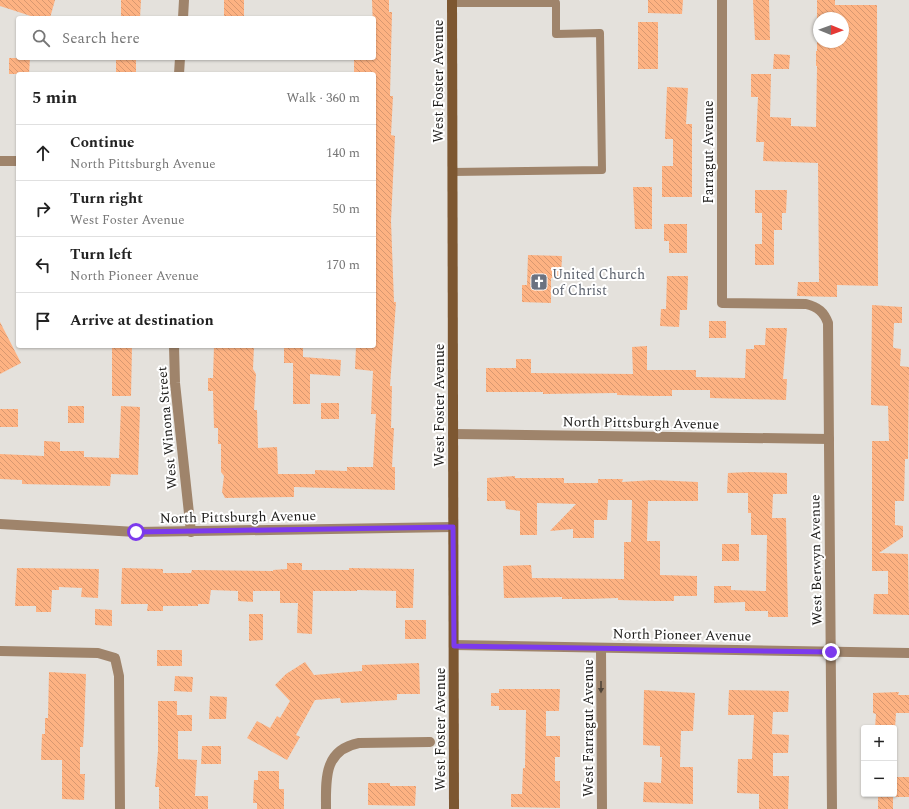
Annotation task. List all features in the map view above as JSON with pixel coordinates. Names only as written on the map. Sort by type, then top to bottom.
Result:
[{"type":"street","points":[[183,16],[184,0]]},
{"type":"street","name":"Farragut Avenue","points":[[722,0],[722,304],[806,304],[822,311]]},
{"type":"street","name":"West Foster Avenue","points":[[452,2],[454,809]]},
{"type":"street","points":[[179,72],[180,60]]},
{"type":"street","points":[[0,160],[16,161]]},
{"type":"street","name":"West Berwyn Avenue","points":[[822,311],[826,316],[828,330],[832,809]]},
{"type":"street","name":"West Winona Street","points":[[174,348],[175,383],[191,532]]},
{"type":"street","name":"North Pittsburgh Avenue","points":[[453,434],[829,439]]},
{"type":"street","name":"North Pittsburgh Avenue","points":[[0,524],[136,532],[453,527]]},
{"type":"street","name":"North Pioneer Avenue","points":[[454,646],[909,653]]},
{"type":"street","name":"West Farragut Avenue","points":[[601,648],[602,809]]},
{"type":"street","points":[[0,651],[98,652],[115,658],[119,676],[120,809]]},
{"type":"street","points":[[326,809],[327,770],[332,760],[348,745],[358,743],[430,742]]},
{"type":"lane","points":[[452,2],[556,3],[556,34],[600,33],[602,170],[452,172]]},
{"type":"building","points":[[0,0],[55,0],[51,16],[31,16],[0,6]]},
{"type":"building","points":[[121,0],[141,0],[140,16],[121,16]]},
{"type":"building","points":[[224,0],[244,0],[244,16],[224,16]]},
{"type":"building","points":[[372,0],[389,0],[389,12],[392,12],[390,96],[393,96],[391,135],[395,136],[391,221],[394,302],[396,302],[390,386],[392,386],[391,428],[394,428],[392,467],[395,467],[395,490],[294,487],[294,497],[225,498],[222,492],[224,476],[221,472],[221,444],[218,444],[218,428],[214,428],[213,391],[208,391],[208,378],[213,378],[214,348],[254,348],[253,369],[256,374],[254,410],[257,410],[258,448],[277,447],[278,474],[315,474],[315,470],[347,471],[347,467],[373,467],[376,414],[371,414],[373,371],[355,369],[356,348],[376,348],[376,72],[354,72],[354,60],[376,60],[376,16],[373,16]]},
{"type":"building","points":[[648,0],[683,0],[682,14],[648,13]]},
{"type":"building","points":[[753,0],[769,0],[770,40],[755,40]]},
{"type":"building","points":[[817,0],[835,0],[835,5],[877,5],[878,286],[837,285],[837,297],[797,296],[798,282],[819,282],[818,163],[763,161],[764,142],[756,142],[758,97],[751,97],[751,74],[771,74],[770,117],[791,118],[791,126],[816,127],[817,48],[849,48],[849,12],[817,12]]},
{"type":"building","points":[[638,22],[658,22],[658,69],[638,69]]},
{"type":"building","points":[[774,54],[790,55],[789,69],[773,69]]},
{"type":"building","points":[[9,58],[16,58],[16,60],[30,60],[29,72],[16,72],[16,74],[9,74]]},
{"type":"building","points":[[116,60],[136,60],[136,72],[116,72]]},
{"type":"building","points":[[667,87],[688,88],[686,124],[692,124],[692,197],[662,197],[662,166],[673,166],[673,139],[665,139]]},
{"type":"building","points":[[633,187],[652,187],[652,229],[635,229]]},
{"type":"building","points":[[755,190],[787,190],[786,213],[782,213],[782,230],[774,230],[774,265],[755,265],[755,244],[762,244],[762,213],[755,213]]},
{"type":"building","points":[[664,224],[687,224],[687,253],[669,253],[669,241],[664,241]]},
{"type":"building","name":"United Church of Christ","points":[[528,255],[562,256],[561,278],[551,278],[551,303],[522,302],[522,285],[527,285]]},
{"type":"building","points":[[667,276],[688,276],[687,310],[680,310],[679,327],[660,326],[661,309],[666,309]]},
{"type":"building","points":[[872,305],[902,307],[902,323],[894,323],[893,347],[901,349],[900,366],[909,367],[908,459],[905,459],[904,501],[895,501],[895,525],[903,526],[903,537],[879,553],[908,554],[909,615],[873,614],[874,594],[888,594],[888,571],[872,571],[872,441],[889,441],[888,406],[871,405]]},
{"type":"building","points":[[709,321],[726,321],[726,338],[709,338]]},
{"type":"building","points":[[0,322],[21,363],[0,374]]},
{"type":"building","points":[[766,328],[787,328],[783,379],[787,379],[786,400],[710,398],[710,390],[672,390],[672,396],[617,395],[617,393],[543,394],[543,392],[486,392],[486,368],[516,368],[516,359],[531,359],[531,373],[633,374],[632,347],[647,346],[647,370],[696,370],[696,377],[745,378],[746,349],[754,349],[754,345],[765,345]]},
{"type":"building","points":[[112,348],[132,348],[131,396],[112,396]]},
{"type":"building","points":[[284,348],[303,348],[303,357],[341,360],[340,376],[310,374],[310,404],[293,404],[293,363],[284,363]]},
{"type":"building","points":[[321,403],[339,403],[339,419],[321,419]]},
{"type":"building","points":[[68,406],[84,406],[84,423],[68,423]]},
{"type":"building","points":[[121,406],[140,407],[138,475],[111,474],[110,486],[22,484],[22,480],[0,479],[0,454],[44,456],[44,441],[60,442],[60,451],[84,451],[84,457],[119,458]]},
{"type":"building","points":[[0,409],[18,409],[18,427],[0,427]]},
{"type":"building","points":[[728,473],[787,473],[787,494],[773,494],[772,518],[786,518],[788,617],[768,617],[768,611],[745,611],[745,602],[714,603],[714,586],[731,586],[731,590],[766,591],[767,535],[751,535],[751,513],[748,513],[748,493],[727,493]]},
{"type":"building","points":[[515,476],[515,478],[564,478],[564,483],[598,483],[598,479],[623,479],[622,482],[653,480],[698,482],[698,501],[648,501],[647,541],[660,541],[660,575],[697,576],[697,596],[674,596],[674,601],[618,600],[618,598],[562,599],[562,597],[504,598],[503,566],[531,565],[532,578],[624,579],[624,542],[631,542],[632,500],[608,500],[607,520],[594,520],[594,538],[573,538],[573,529],[550,531],[576,504],[537,503],[537,535],[520,535],[520,511],[506,509],[505,501],[487,501],[487,478]]},
{"type":"building","points":[[722,544],[739,544],[739,561],[722,561]]},
{"type":"building","points":[[287,563],[302,563],[302,570],[349,570],[349,568],[414,569],[413,608],[396,608],[396,591],[313,591],[312,634],[297,633],[298,603],[280,603],[280,591],[253,591],[253,602],[238,601],[238,591],[211,590],[209,604],[198,604],[198,606],[163,606],[163,611],[147,611],[148,604],[121,604],[122,568],[163,569],[163,573],[191,573],[192,570],[273,571],[287,569]]},
{"type":"building","points":[[17,568],[99,569],[98,598],[81,597],[82,588],[59,587],[59,590],[52,590],[51,612],[36,612],[36,606],[15,606]]},
{"type":"building","points":[[95,609],[112,610],[112,626],[95,625]]},
{"type":"building","points":[[249,614],[263,614],[263,640],[249,641]]},
{"type":"building","points":[[405,620],[426,620],[426,639],[405,639]]},
{"type":"building","points":[[157,650],[182,650],[182,666],[157,666]]},
{"type":"building","points":[[305,662],[314,675],[362,671],[362,665],[419,663],[420,694],[397,694],[397,700],[341,703],[340,698],[315,700],[296,735],[300,737],[287,760],[247,738],[257,721],[270,728],[277,716],[280,718],[290,701],[275,685],[286,674]]},
{"type":"building","points":[[49,672],[86,674],[83,747],[80,747],[80,774],[85,774],[84,800],[62,799],[62,760],[41,760],[42,734],[45,734],[45,718],[48,718]]},
{"type":"building","points":[[175,676],[193,677],[192,692],[174,691]]},
{"type":"building","points":[[499,689],[560,689],[559,711],[546,711],[546,736],[560,736],[560,757],[555,757],[555,781],[560,781],[560,808],[511,807],[511,794],[522,794],[523,768],[525,768],[526,710],[499,710],[499,706],[491,706],[491,693],[499,693]]},
{"type":"building","points":[[644,690],[695,693],[693,731],[681,731],[680,767],[693,767],[693,804],[643,802],[644,782],[661,783],[662,757],[660,757],[660,746],[643,745]]},
{"type":"building","points":[[729,690],[789,691],[788,712],[773,712],[772,734],[789,735],[788,753],[773,753],[773,776],[789,776],[788,809],[759,809],[759,794],[737,793],[738,759],[752,759],[754,715],[728,715]]},
{"type":"building","points":[[899,692],[898,695],[909,695],[909,713],[896,713],[895,725],[875,725],[876,714],[873,713],[873,693]]},
{"type":"building","points":[[210,696],[227,697],[226,719],[209,719]]},
{"type":"building","points":[[158,701],[177,701],[177,715],[192,715],[192,731],[178,731],[178,759],[197,760],[195,796],[208,796],[208,809],[159,809],[159,787],[155,787],[158,751]]},
{"type":"building","points":[[202,746],[221,746],[221,764],[201,764]]},
{"type":"building","points":[[258,771],[279,771],[279,789],[284,789],[284,809],[257,809],[257,803],[253,803],[254,780],[258,780]]},
{"type":"building","points":[[897,777],[909,777],[909,797],[897,797]]},
{"type":"building","points":[[368,783],[390,783],[390,786],[416,786],[415,806],[368,805]]},
{"type":"building","points":[[878,797],[893,797],[893,809],[878,809]]},
{"type":"place","name":"United Church of Christ","points":[[539,282]]},
{"type":"route","points":[[136,532],[453,527],[454,646],[831,652]]}]
